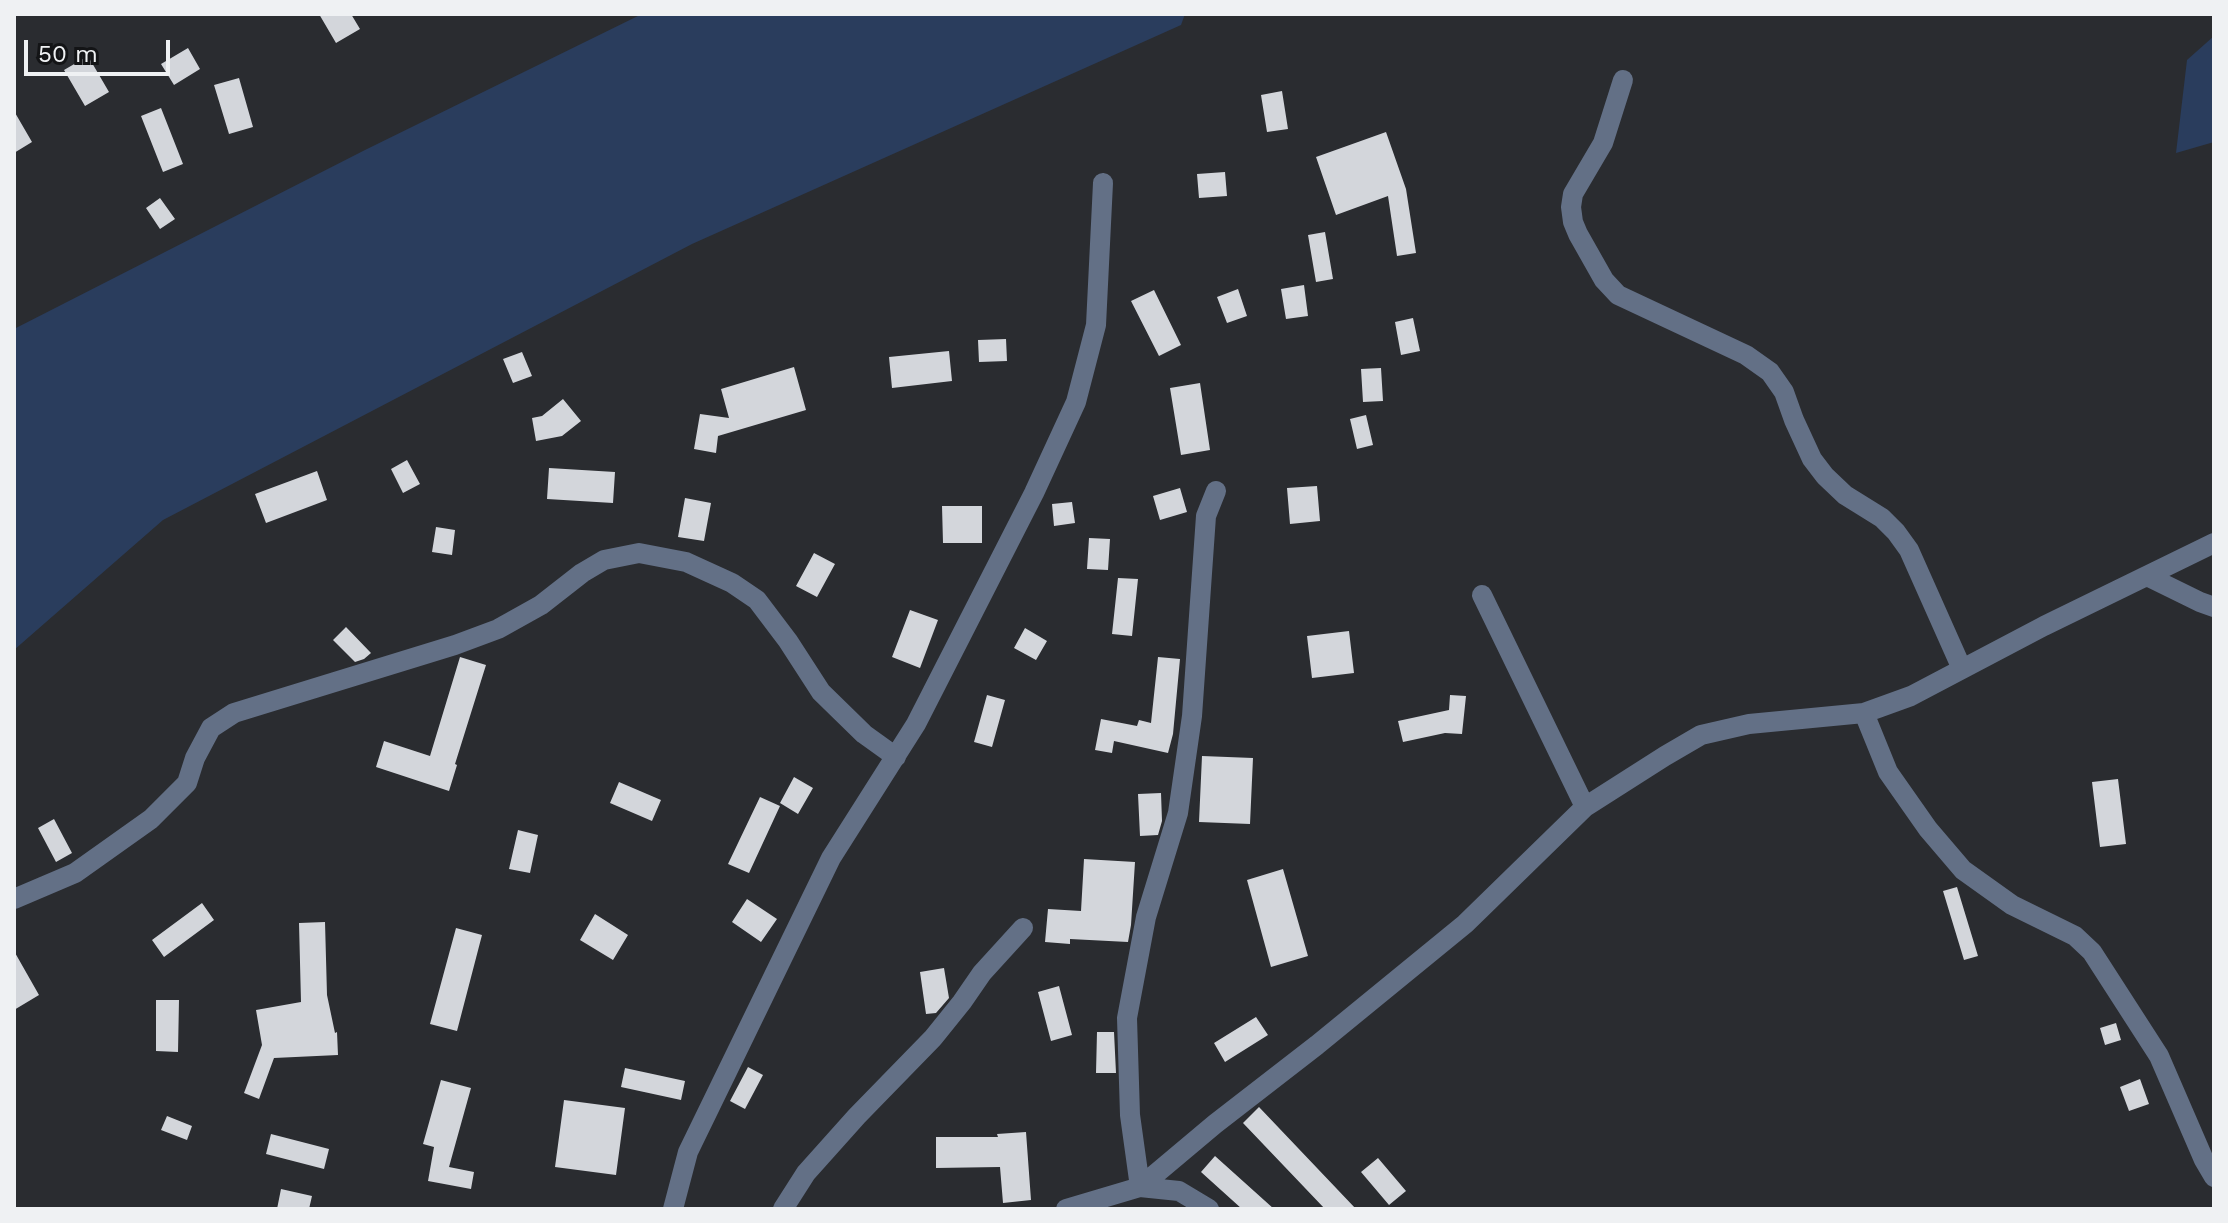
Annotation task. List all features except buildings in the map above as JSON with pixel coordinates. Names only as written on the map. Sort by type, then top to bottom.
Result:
[{"type":"street","points":[[1623,80],[1603,143],[1573,194],[1571,207],[1578,234],[1604,280],[1618,295],[1746,355],[1770,372],[1784,392],[1812,459],[1825,476],[1845,495],[1882,518],[1909,550],[1962,669]]},
{"type":"street","points":[[673,1209],[688,1152],[824,872],[916,724],[984,595],[1076,402],[1096,325],[1103,183]]},
{"type":"street","points":[[1140,1187],[1130,1115],[1127,1018],[1146,917],[1178,813],[1192,716],[1206,516],[1216,491]]},
{"type":"street","points":[[1140,1187],[1465,924],[1585,807],[1665,756],[1701,735],[1749,724],[1864,713],[1911,696],[2214,543]]},
{"type":"street","points":[[14,899],[75,873],[151,819],[187,783],[195,758],[211,728],[234,713],[498,629],[541,605],[604,560],[639,553],[686,562],[732,583],[757,600],[821,692],[864,734],[896,757]]},
{"type":"street","points":[[2147,576],[2214,607]]},
{"type":"street","points":[[1482,595],[1585,807]]},
{"type":"street","points":[[1864,713],[1888,772],[1928,829],[1963,870],[2012,905],[2075,936],[2092,952],[2159,1056],[2214,1177]]},
{"type":"street","points":[[783,1209],[806,1173],[933,1038],[982,973],[1023,928]]},
{"type":"street","points":[[1066,1209],[1140,1187],[1179,1191],[1209,1209]]},
{"type":"shaded area","points":[[642,14],[1185,14],[1181,25],[692,244],[163,520],[14,650],[14,329],[365,150]]},
{"type":"shaded area","points":[[2214,36],[2214,142],[2176,153],[2187,60]]}]
